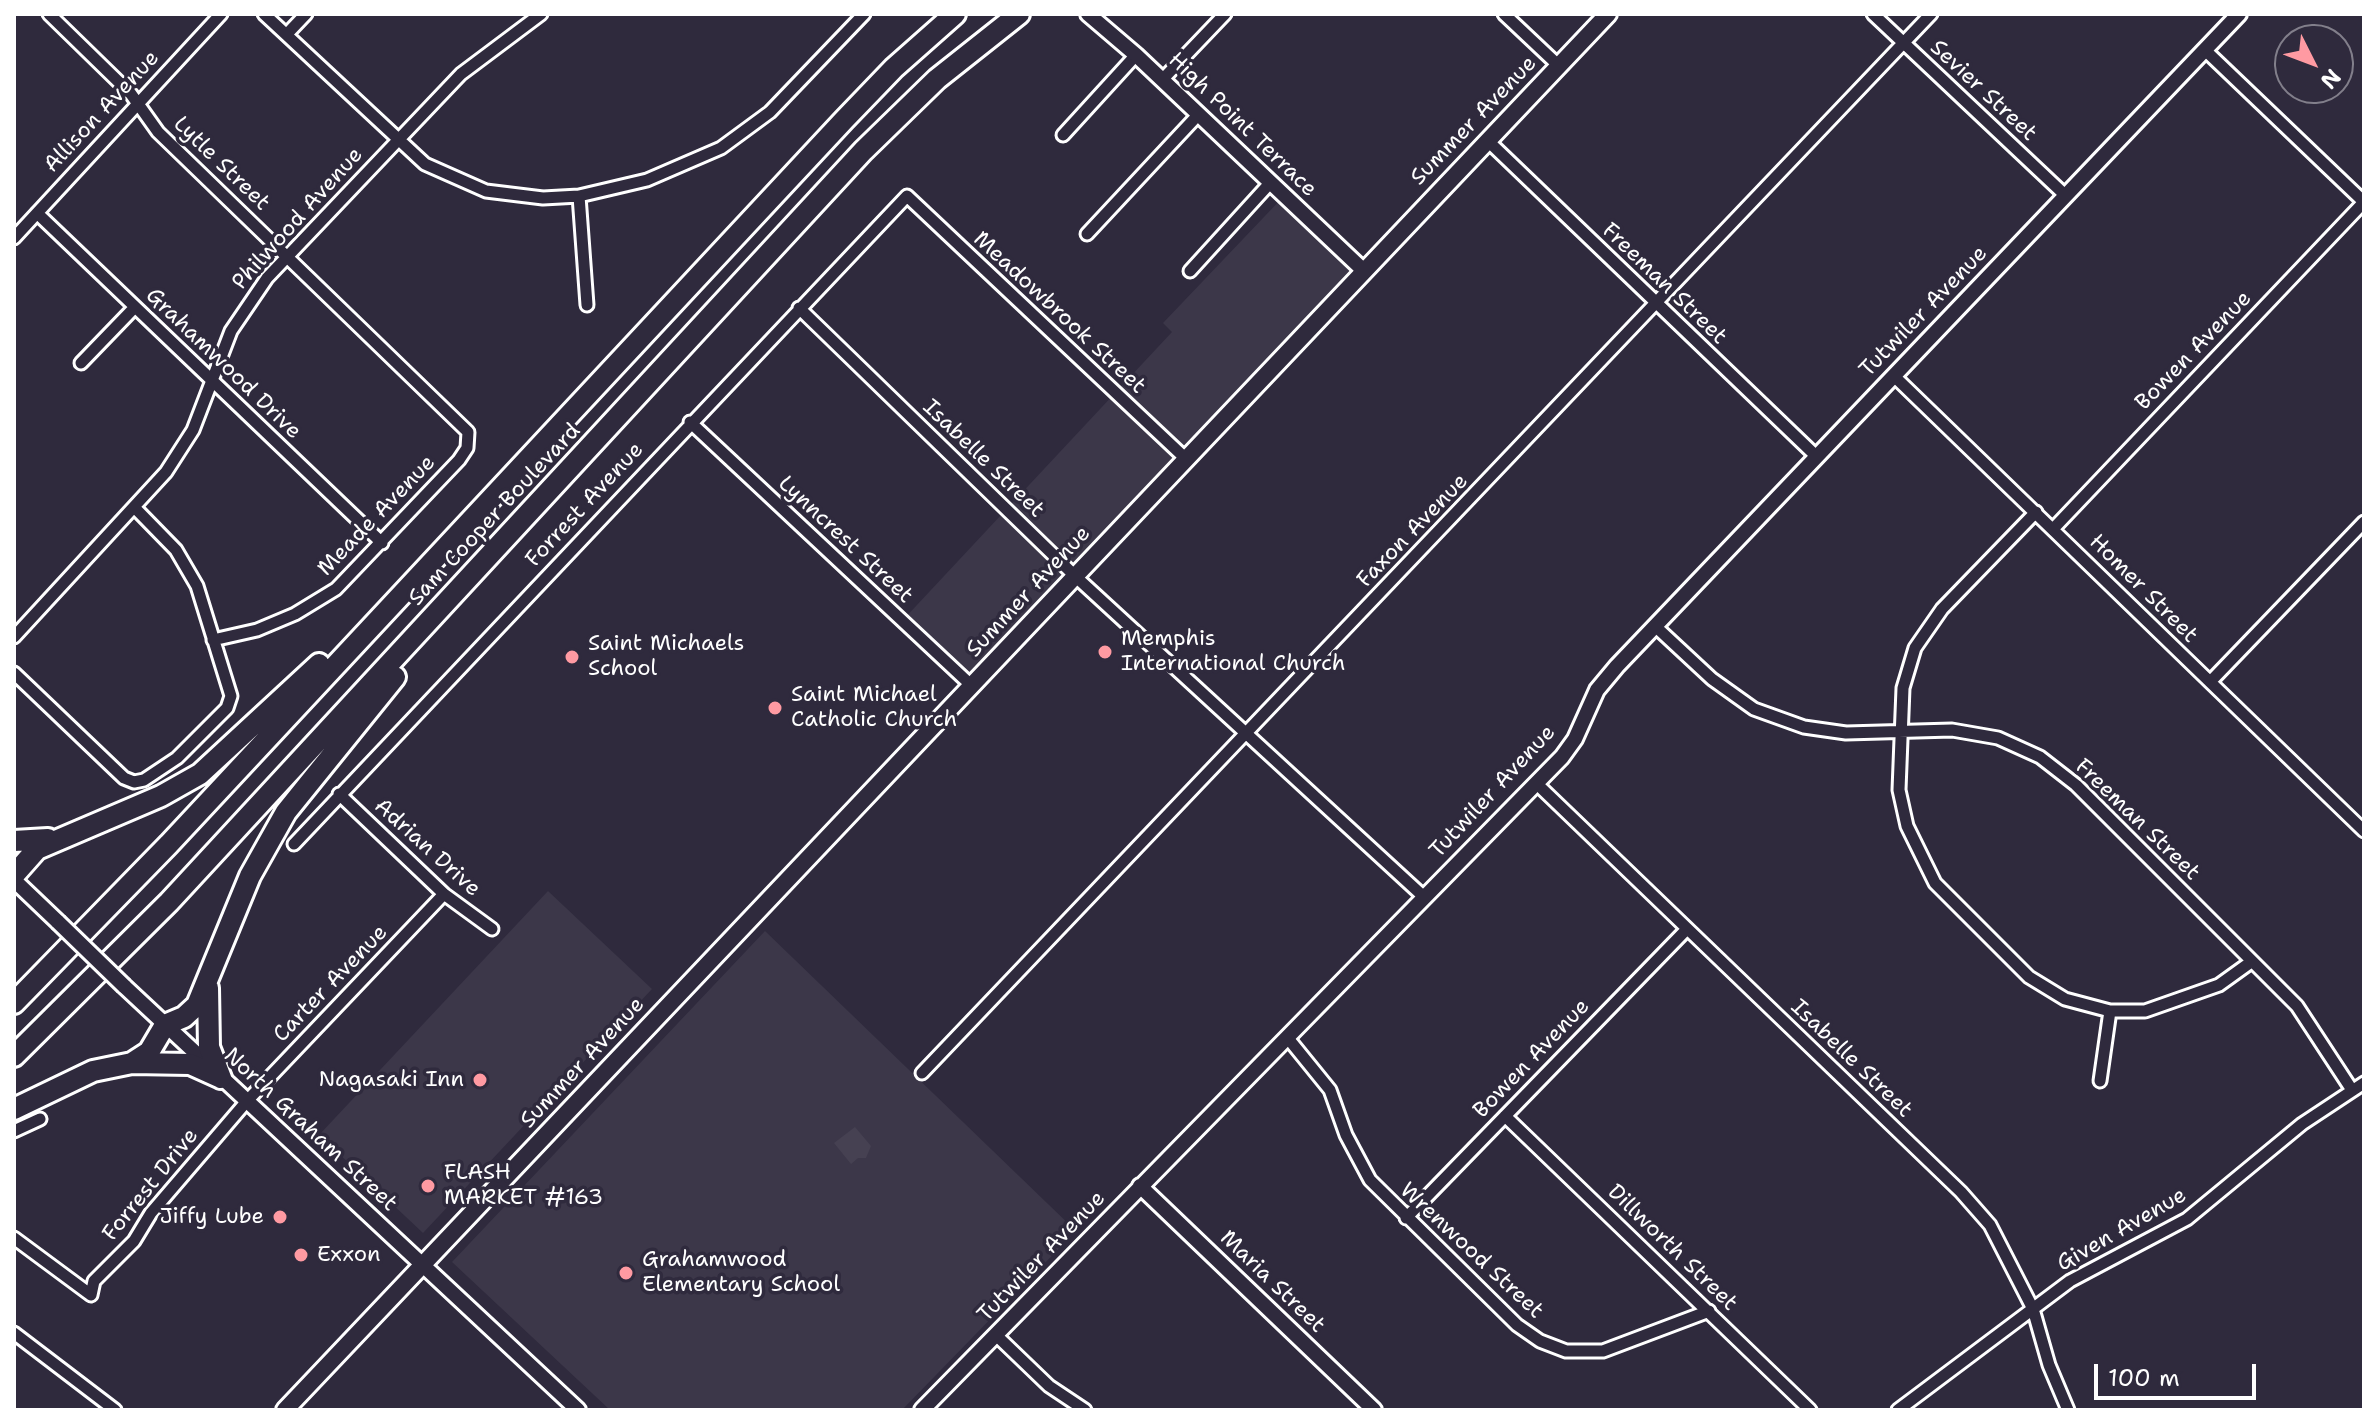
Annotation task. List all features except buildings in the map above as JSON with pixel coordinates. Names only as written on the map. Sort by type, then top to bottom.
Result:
[{"type":"highway","name":"Sam Cooper Boulevard","points":[[14,1003],[169,844],[844,120],[894,68],[955,14]]},
{"type":"highway","name":"Sam Cooper Boulevard","points":[[14,1056],[169,902],[863,151],[937,79],[1019,14]]},
{"type":"highway","points":[[132,1063],[149,1052],[165,1025],[184,1017],[197,1005],[250,876],[286,812],[334,748],[610,426]]},
{"type":"highway","points":[[14,877],[37,849],[161,796],[200,774],[340,644],[384,612]]},
{"type":"highway","points":[[14,841],[64,836]]},
{"type":"highway","points":[[209,978],[206,1012],[209,1047],[221,1078]]},
{"type":"highway","points":[[14,1109],[93,1071],[132,1063],[190,1064],[221,1078]]},
{"type":"main road","name":"Summer Avenue","points":[[285,1410],[1608,14]]},
{"type":"street","name":"Lytle Street","points":[[49,14],[131,94],[158,132],[464,424],[468,441]]},
{"type":"street","name":"Allison Avenue","points":[[14,238],[221,14]]},
{"type":"street","points":[[264,14],[425,164],[477,188],[511,196],[579,196],[674,170],[737,137],[778,105],[864,14]]},
{"type":"street","points":[[287,34],[306,14]]},
{"type":"street","name":"Philwood Avenue","points":[[14,637],[135,508],[176,459],[193,430],[238,319],[287,255],[477,60],[541,14]]},
{"type":"street","name":"High Point Terrace","points":[[1088,14],[1136,55],[1363,270]]},
{"type":"street","points":[[1162,80],[1225,14]]},
{"type":"street","points":[[1504,14],[1558,65]]},
{"type":"street","name":"Sevier Street","points":[[1873,14],[2066,196]]},
{"type":"street","name":"Faxon Avenue","points":[[922,1073],[1931,14]]},
{"type":"street","name":"Tutwiler Avenue","points":[[922,1410],[1536,783],[1575,739],[1591,700],[1605,679],[1815,455],[2239,14]]},
{"type":"street","points":[[2205,50],[2364,202]]},
{"type":"street","points":[[1063,135],[1136,55]]},
{"type":"street","points":[[1087,234],[1198,115]]},
{"type":"street","name":"Freeman Street","points":[[1487,140],[1815,455]]},
{"type":"street","points":[[1190,271],[1271,182]]},
{"type":"street","points":[[579,196],[587,305]]},
{"type":"street","name":"Forrest Avenue","points":[[294,844],[907,196]]},
{"type":"street","name":"Meadowbrook Street","points":[[907,196],[1185,458]]},
{"type":"street","name":"Bowen Avenue","points":[[2054,528],[2364,202]]},
{"type":"street","name":"Grahamwood Drive","points":[[37,213],[382,543]]},
{"type":"street","points":[[81,363],[135,307]]},
{"type":"street","name":"Isabelle Street","points":[[799,308],[1075,576],[1424,897]]},
{"type":"street","name":"Homer Street","points":[[1894,376],[2364,831]]},
{"type":"street","name":"Lynncrest Street","points":[[690,422],[972,686]]},
{"type":"street","name":"Meade Avenue","points":[[213,640],[257,630],[306,608],[336,589],[459,460],[468,441]]},
{"type":"street","points":[[14,673],[124,778],[134,782],[144,780],[177,758],[232,702],[202,598],[186,566],[166,538],[135,508]]},
{"type":"street","points":[[2036,512],[1942,609],[1915,648],[1903,688],[1901,730],[1899,790],[1907,826],[1935,883],[2029,977],[2065,999],[2110,1011],[2145,1011],[2219,985],[2251,962]]},
{"type":"street","points":[[2210,682],[2364,522]]},
{"type":"street","name":"Freeman Street","points":[[1655,626],[1712,679],[1754,709],[1804,727],[1846,733],[1952,730],[1998,738],[2040,757],[2076,785],[2297,1006],[2352,1090]]},
{"type":"street","name":"Isabelle Street","points":[[1536,783],[1961,1192],[2003,1245],[2033,1309],[2049,1365],[2068,1410]]},
{"type":"street","name":"Adrian Drive","points":[[339,794],[444,894],[492,929]]},
{"type":"street","name":"North Graham Street","points":[[14,877],[221,1078],[578,1410]]},
{"type":"street","name":"Carter Avenue","points":[[247,1101],[444,894]]},
{"type":"street","name":"Bowen Avenue","points":[[1406,1218],[1687,929]]},
{"type":"street","points":[[2100,1081],[2110,1011]]},
{"type":"street","name":"Wrenwood Street","points":[[1287,1037],[1330,1090],[1346,1135],[1370,1180],[1517,1325],[1553,1347],[1584,1353],[1603,1351],[1709,1311]]},
{"type":"street","name":"Given Avenue","points":[[1898,1410],[2070,1281],[2187,1219],[2302,1124],[2364,1083]]},
{"type":"street","name":"Forrest Drive","points":[[14,1238],[91,1295],[94,1281],[134,1241],[151,1213],[247,1101]]},
{"type":"street","name":"Dillworth Street","points":[[1505,1116],[1810,1410]]},
{"type":"street","points":[[14,1131],[40,1119]]},
{"type":"street","name":"Maria Street","points":[[1140,1186],[1374,1410]]},
{"type":"street","points":[[14,1333],[115,1410]]},
{"type":"street","points":[[996,1335],[1055,1391],[1085,1410]]},
{"type":"shaded area","points":[[1284,196],[1363,270],[972,686],[902,621],[1172,332],[1163,323]]},
{"type":"shaded area","points":[[548,891],[652,989],[423,1233],[319,1135]]},
{"type":"shaded area","points":[[765,931],[1076,1231],[902,1410],[610,1410],[452,1262]]},
{"type":"shaded area","points":[[855,1127],[871,1146],[866,1158],[858,1158],[851,1164],[834,1143]]},
{"type":"place","name":"Memphis International Church","points":[[1105,652]]},
{"type":"place","name":"Saint Michaels School","points":[[572,657]]},
{"type":"place","name":"Saint Michael Catholic Church","points":[[775,708]]},
{"type":"place","name":"Nagasaki Inn","points":[[480,1080]]},
{"type":"place","name":"FLASH MARKET #163","points":[[428,1186]]},
{"type":"place","name":"Jiffy Lube","points":[[280,1217]]},
{"type":"place","name":"Exxon","points":[[301,1255]]},
{"type":"place","name":"Grahamwood Elementary School","points":[[626,1273]]}]
